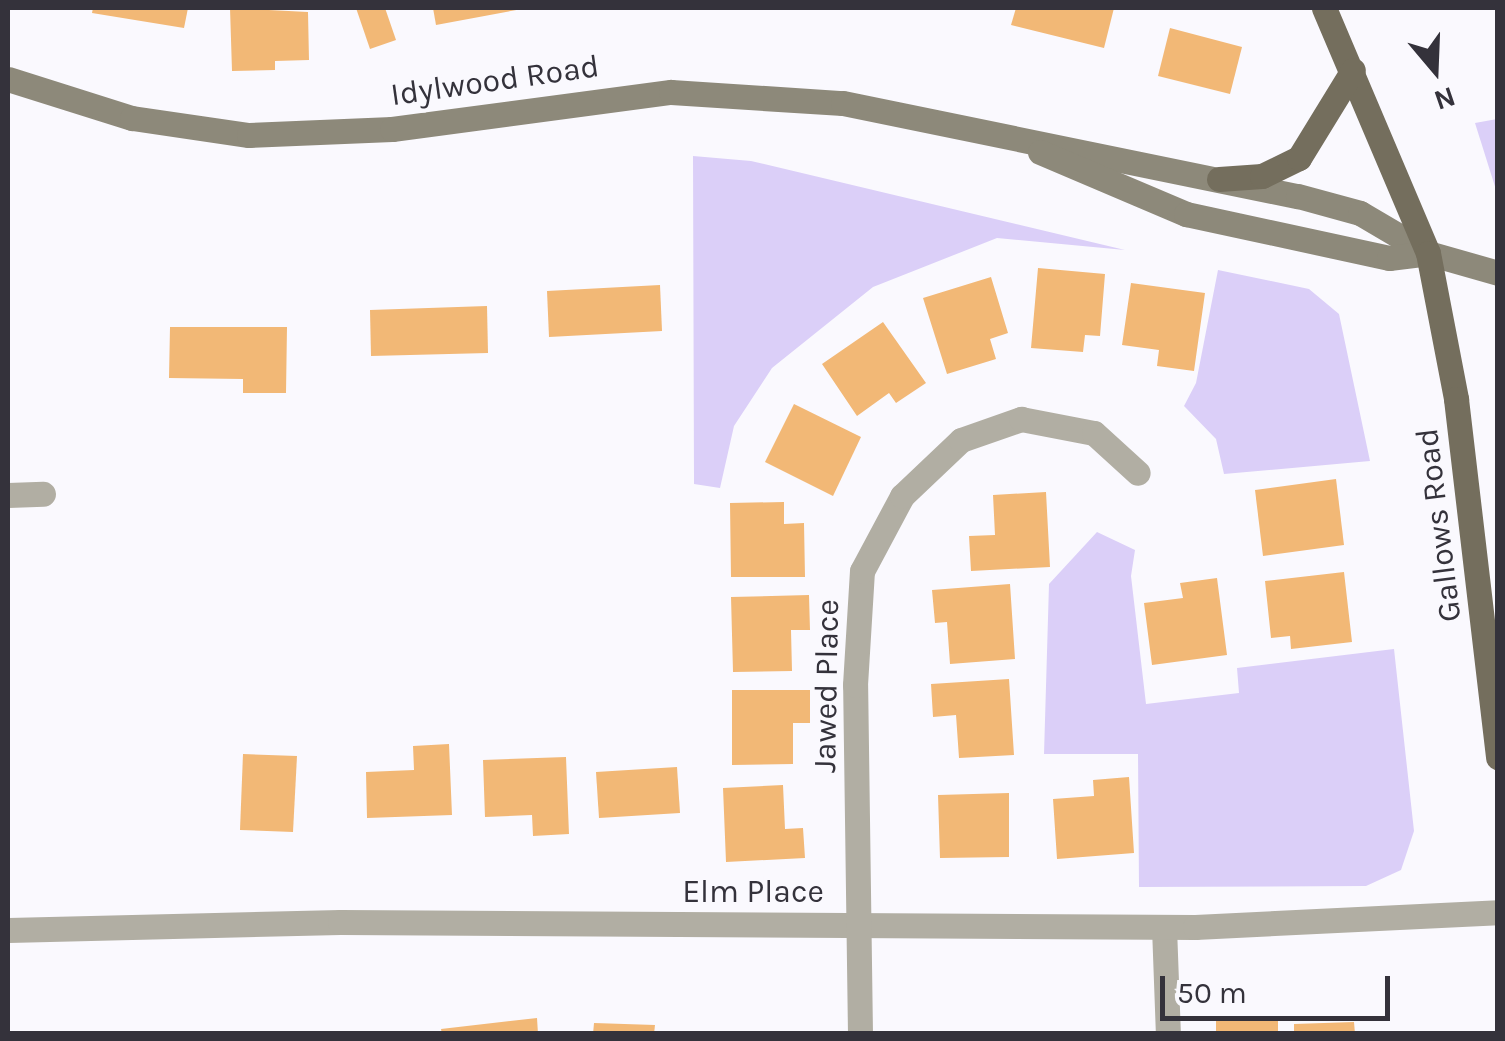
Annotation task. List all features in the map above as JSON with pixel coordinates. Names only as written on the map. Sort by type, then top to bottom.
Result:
[{"type":"main road","name":"Gallows Road","points":[[1324,8],[1428,253],[1456,399],[1498,758]]},
{"type":"main road","points":[[1219,179],[1262,176],[1299,158],[1353,70]]},
{"type":"main road","name":"Idylwood Road","points":[[8,79],[132,118],[249,135],[392,129],[671,92],[843,103],[1219,179],[1360,213],[1428,253],[1498,273]]},
{"type":"main road","name":"Idylwood Road","points":[[995,132],[1186,214],[1389,258],[1428,253]]},
{"type":"street","name":"Jawed Place","points":[[860,1034],[856,685],[862,571],[902,496],[961,440],[1021,419],[1094,433],[1138,473]]},
{"type":"street","points":[[8,495],[42,494]]},
{"type":"street","name":"Elm Place","points":[[8,930],[340,922],[1164,927],[1498,912]]},
{"type":"street","points":[[1164,927],[1168,1034]]},
{"type":"shaded area","points":[[1498,119],[1497,193],[1475,123]]},
{"type":"shaded area","points":[[693,156],[751,161],[1125,250],[997,238],[873,287],[772,368],[734,426],[720,488],[694,484]]},
{"type":"shaded area","points":[[1218,270],[1309,289],[1339,314],[1370,461],[1224,474],[1216,439],[1184,406],[1196,383]]},
{"type":"shaded area","points":[[1097,532],[1135,550],[1131,576],[1146,704],[1239,693],[1237,668],[1394,649],[1414,831],[1401,870],[1366,886],[1139,887],[1138,754],[1044,754],[1049,584]]},
{"type":"building","points":[[93,8],[188,8],[184,28],[92,13]]},
{"type":"building","points":[[230,8],[308,12],[309,60],[275,61],[275,70],[232,71]]},
{"type":"building","points":[[356,8],[385,8],[396,40],[370,49]]},
{"type":"building","points":[[433,8],[521,8],[522,9],[436,25]]},
{"type":"building","points":[[1016,8],[1114,8],[1104,48],[1011,25]]},
{"type":"building","points":[[1170,28],[1242,47],[1230,94],[1158,76]]},
{"type":"building","points":[[1038,268],[1105,274],[1100,336],[1085,335],[1083,352],[1031,348]]},
{"type":"building","points":[[991,277],[1008,333],[990,339],[996,359],[947,374],[923,298]]},
{"type":"building","points":[[1131,283],[1205,293],[1194,371],[1157,366],[1159,350],[1122,345]]},
{"type":"building","points":[[660,285],[662,331],[549,337],[547,291]]},
{"type":"building","points":[[487,306],[488,353],[371,356],[370,310]]},
{"type":"building","points":[[883,322],[926,383],[896,403],[889,393],[857,416],[822,364]]},
{"type":"building","points":[[170,327],[287,327],[286,393],[243,393],[243,379],[169,378]]},
{"type":"building","points":[[794,404],[861,437],[833,496],[765,462]]},
{"type":"building","points":[[1336,479],[1344,545],[1263,556],[1255,490]]},
{"type":"building","points":[[1046,492],[1050,567],[971,571],[969,536],[995,535],[993,495]]},
{"type":"building","points":[[784,502],[784,524],[804,523],[805,577],[731,577],[730,503]]},
{"type":"building","points":[[1344,572],[1352,642],[1291,649],[1290,636],[1271,638],[1265,581]]},
{"type":"building","points":[[1217,578],[1227,655],[1152,665],[1144,603],[1183,598],[1180,583]]},
{"type":"building","points":[[1010,584],[1015,659],[950,664],[947,622],[935,623],[932,590]]},
{"type":"building","points":[[809,595],[810,630],[791,630],[792,671],[733,672],[731,597]]},
{"type":"building","points":[[1009,679],[1014,755],[959,758],[956,715],[933,717],[931,684]]},
{"type":"building","points":[[732,690],[810,690],[810,723],[793,723],[793,764],[732,765]]},
{"type":"building","points":[[449,744],[452,815],[367,818],[366,772],[414,770],[413,746]]},
{"type":"building","points":[[243,754],[297,756],[293,832],[240,830]]},
{"type":"building","points":[[566,757],[569,834],[533,836],[532,815],[485,817],[483,760]]},
{"type":"building","points":[[677,767],[680,813],[599,818],[596,772]]},
{"type":"building","points":[[1129,777],[1134,853],[1057,859],[1053,799],[1094,796],[1093,780]]},
{"type":"building","points":[[783,785],[785,829],[803,828],[805,858],[726,862],[723,788]]},
{"type":"building","points":[[1009,793],[1009,857],[940,858],[938,795]]},
{"type":"building","points":[[537,1018],[538,1034],[442,1034],[441,1029]]},
{"type":"building","points":[[1278,1018],[1278,1034],[1216,1034],[1216,1019]]},
{"type":"building","points":[[1354,1022],[1355,1034],[1294,1034],[1294,1024]]},
{"type":"building","points":[[594,1023],[655,1025],[654,1034],[593,1034]]}]
